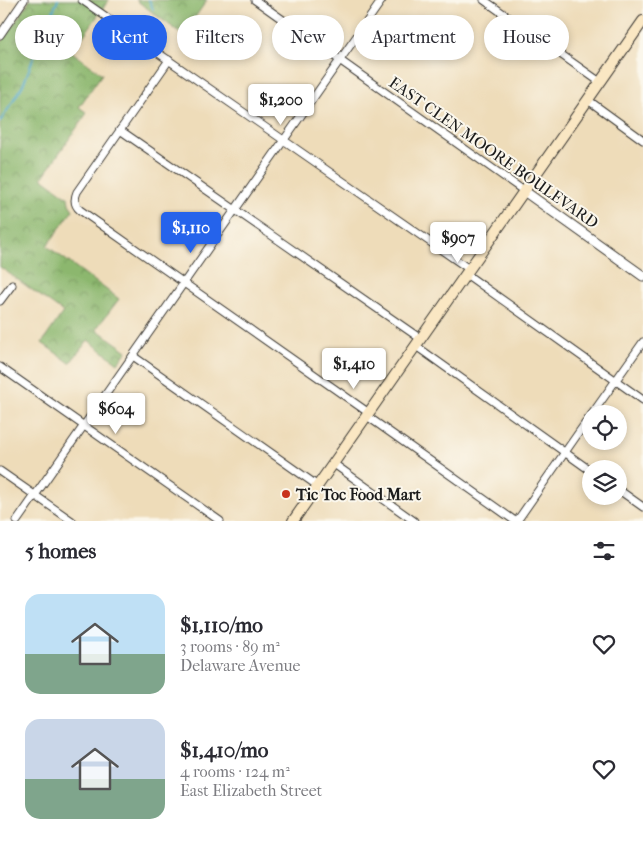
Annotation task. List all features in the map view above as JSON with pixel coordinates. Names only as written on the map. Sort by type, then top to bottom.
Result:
[{"type":"main road","points":[[293,521],[643,21]]},
{"type":"street","points":[[0,35],[24,0]]},
{"type":"street","points":[[82,0],[468,272],[643,400]]},
{"type":"street","name":"EAST CLEN MOORE BOULEVARD","points":[[254,0],[276,15]]},
{"type":"street","points":[[344,54],[382,0]]},
{"type":"street","points":[[484,0],[600,82]]},
{"type":"street","points":[[168,60],[77,192],[75,199],[80,210],[516,521],[582,429]]},
{"type":"street","points":[[17,521],[340,60]]},
{"type":"street","name":"EAST CLEN MOORE BOULEVARD","points":[[340,60],[643,276]]},
{"type":"street","points":[[588,100],[643,140]]},
{"type":"street","points":[[120,130],[418,342],[582,464]]},
{"type":"street","points":[[0,301],[12,285]]},
{"type":"street","points":[[599,405],[643,342]]},
{"type":"street","points":[[133,356],[318,486]]},
{"type":"street","points":[[0,367],[220,521]]},
{"type":"street","points":[[334,464],[414,521]]},
{"type":"street","points":[[0,471],[72,521]]},
{"type":"street","points":[[627,496],[643,507]]},
{"type":"green space","points":[[30,0],[109,0],[98,15],[92,15],[92,24],[82,38],[82,15],[20,15]]},
{"type":"green space","points":[[136,0],[207,0],[197,15],[177,15],[177,31],[167,23],[167,15],[156,15]]},
{"type":"green space","points":[[15,22],[15,60],[82,59],[102,74],[79,107],[87,113],[42,178],[68,197],[69,204],[73,210],[47,246],[119,299],[96,329],[127,351],[118,363],[88,340],[70,363],[42,343],[63,312],[0,267],[0,45]]},
{"type":"waterway","points":[[0,122],[23,85],[58,0]]},
{"type":"waterway","points":[[149,0],[153,9]]},
{"type":"place","name":"Tic Toc Food Mart","points":[[286,494]]}]
